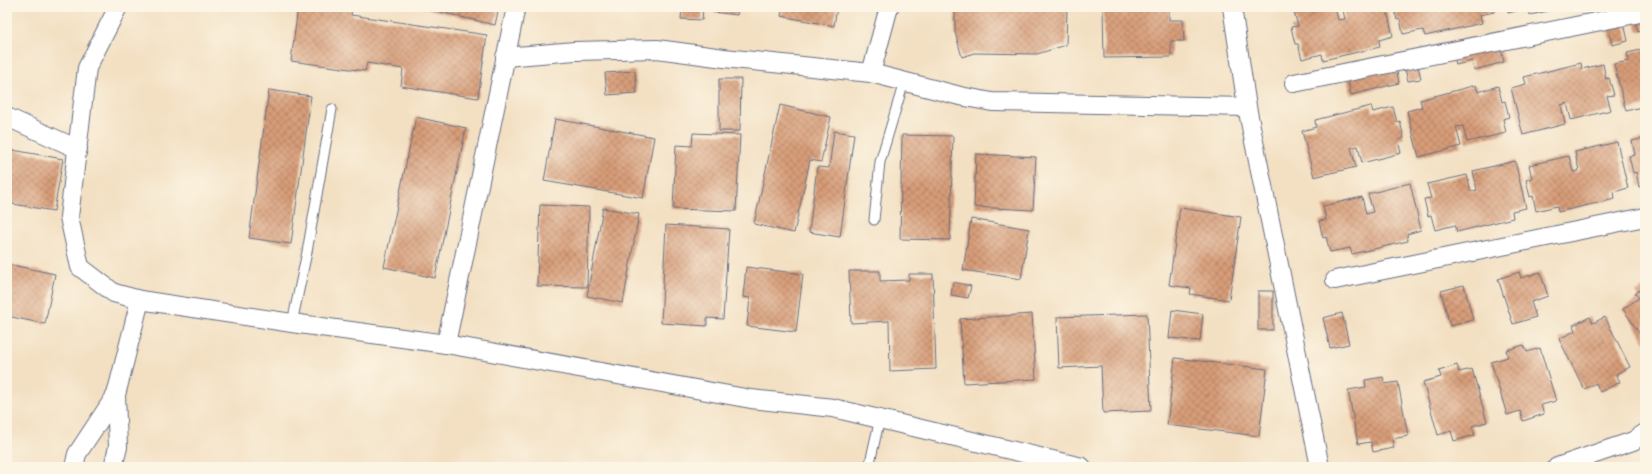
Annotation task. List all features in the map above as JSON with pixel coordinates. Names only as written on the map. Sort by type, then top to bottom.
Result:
[{"type":"street","points":[[118,7],[87,68],[69,217],[80,267],[114,293],[140,300],[292,324],[446,344],[751,399],[833,408],[1082,467]]},
{"type":"street","points":[[446,344],[516,7]]},
{"type":"street","points":[[871,73],[890,7]]},
{"type":"street","points":[[1232,7],[1247,107],[1320,467]]},
{"type":"street","points":[[1294,83],[1645,12]]},
{"type":"street","points":[[505,57],[575,51],[657,49],[724,58],[871,73],[960,96],[992,102],[1247,107]]},
{"type":"street","points":[[7,117],[78,149]]},
{"type":"street","points":[[1335,280],[1645,217]]},
{"type":"street","points":[[113,467],[118,447],[116,395],[140,300]]},
{"type":"street","points":[[74,467],[77,454],[116,395]]},
{"type":"street","points":[[1556,467],[1633,441],[1645,433]]},
{"type":"lane","points":[[874,220],[880,162],[904,82]]},
{"type":"lane","points":[[292,324],[307,252],[332,109]]},
{"type":"lane","points":[[868,467],[880,418]]},
{"type":"building","points":[[298,7],[352,7],[351,15],[487,35],[478,98],[401,86],[403,69],[367,63],[365,71],[291,61]]},
{"type":"building","points":[[419,7],[499,7],[495,25]]},
{"type":"building","points":[[682,7],[703,7],[702,20],[681,19]]},
{"type":"building","points":[[713,7],[738,7],[737,15],[713,12]]},
{"type":"building","points":[[783,7],[837,7],[834,26],[781,16]]},
{"type":"building","points":[[955,7],[1067,7],[1066,45],[1037,54],[974,53],[962,57],[955,32]]},
{"type":"building","points":[[1103,7],[1169,7],[1169,20],[1183,20],[1184,41],[1171,41],[1171,57],[1104,58]]},
{"type":"building","points":[[1318,7],[1335,7],[1338,20],[1345,19],[1342,7],[1386,7],[1393,36],[1379,40],[1380,47],[1323,60],[1322,54],[1302,59],[1298,44],[1295,44],[1291,27],[1298,26],[1294,12]]},
{"type":"building","points":[[1394,7],[1493,7],[1494,12],[1480,15],[1482,23],[1425,36],[1423,30],[1403,34],[1400,19],[1397,20]]},
{"type":"building","points":[[1507,7],[1561,8],[1530,15],[1529,8],[1508,13]]},
{"type":"building","points":[[1645,14],[1645,30],[1638,32],[1634,17]]},
{"type":"building","points":[[1624,23],[1628,41],[1612,45],[1608,27]]},
{"type":"building","points":[[1500,45],[1504,62],[1474,70],[1472,61],[1456,65],[1454,56]]},
{"type":"building","points":[[1645,49],[1645,106],[1626,111],[1614,64],[1629,61],[1627,53]]},
{"type":"building","points":[[1581,63],[1582,69],[1603,64],[1606,79],[1609,78],[1614,95],[1607,96],[1611,110],[1571,120],[1567,103],[1561,105],[1565,124],[1523,135],[1511,88],[1526,84],[1524,77]]},
{"type":"building","points":[[1396,66],[1399,83],[1351,95],[1347,77]]},
{"type":"building","points":[[1418,66],[1421,79],[1408,81],[1405,69]]},
{"type":"building","points":[[635,71],[637,93],[607,95],[605,73]]},
{"type":"building","points":[[719,79],[741,79],[740,131],[719,131]]},
{"type":"building","points":[[1476,85],[1478,92],[1498,86],[1502,102],[1505,101],[1509,117],[1503,119],[1506,133],[1467,142],[1463,126],[1456,127],[1461,146],[1419,157],[1407,111],[1422,107],[1420,100]]},
{"type":"building","points":[[269,90],[311,96],[291,244],[249,238]]},
{"type":"building","points":[[780,105],[831,117],[821,162],[810,160],[794,233],[754,224]]},
{"type":"building","points":[[1371,106],[1373,112],[1393,107],[1397,122],[1400,121],[1404,138],[1398,140],[1401,153],[1362,163],[1358,146],[1351,148],[1356,167],[1314,177],[1302,131],[1316,127],[1315,120]]},
{"type":"building","points":[[416,117],[466,128],[435,278],[384,267]]},
{"type":"building","points":[[555,119],[654,137],[643,198],[544,181]]},
{"type":"building","points":[[834,131],[854,134],[840,237],[809,232],[817,167],[829,168]]},
{"type":"building","points":[[693,133],[740,135],[736,211],[673,209],[676,145],[692,146]]},
{"type":"building","points":[[902,135],[953,136],[950,240],[900,239]]},
{"type":"building","points":[[1645,138],[1645,186],[1639,187],[1636,172],[1633,173],[1629,156],[1635,155],[1632,141]]},
{"type":"building","points":[[1617,142],[1628,188],[1614,192],[1615,199],[1558,212],[1557,206],[1536,211],[1533,196],[1530,197],[1526,180],[1532,178],[1529,165],[1569,156],[1573,172],[1579,171],[1575,152]]},
{"type":"building","points":[[7,149],[63,159],[54,211],[7,203]]},
{"type":"building","points":[[976,154],[1036,157],[1033,210],[974,207]]},
{"type":"building","points":[[1515,161],[1526,208],[1512,211],[1513,218],[1457,232],[1455,225],[1435,230],[1431,215],[1428,216],[1424,199],[1431,198],[1427,184],[1467,175],[1471,192],[1477,190],[1473,171]]},
{"type":"building","points":[[1410,183],[1421,230],[1407,234],[1408,241],[1352,254],[1350,248],[1330,252],[1326,237],[1323,238],[1319,221],[1326,220],[1323,206],[1362,197],[1366,214],[1373,212],[1368,194]]},
{"type":"building","points":[[540,205],[589,207],[587,287],[537,286]]},
{"type":"building","points":[[603,208],[639,214],[623,303],[587,296]]},
{"type":"building","points":[[1180,208],[1241,217],[1229,300],[1190,294],[1191,288],[1169,285]]},
{"type":"building","points":[[971,219],[1029,229],[1021,279],[963,270]]},
{"type":"building","points":[[666,225],[729,229],[723,319],[707,318],[707,326],[661,323]]},
{"type":"building","points":[[7,264],[55,274],[45,324],[7,316]]},
{"type":"building","points":[[746,267],[803,274],[796,332],[747,326],[750,298],[743,297]]},
{"type":"building","points":[[849,271],[880,271],[880,281],[909,280],[909,274],[933,274],[936,369],[890,371],[889,321],[851,323]]},
{"type":"building","points":[[1519,272],[1521,278],[1540,272],[1548,296],[1531,302],[1536,317],[1513,324],[1498,279]]},
{"type":"building","points":[[953,282],[971,286],[968,298],[951,295]]},
{"type":"building","points":[[1464,285],[1473,320],[1450,326],[1441,291]]},
{"type":"building","points":[[1645,287],[1645,342],[1623,309],[1639,298],[1635,293]]},
{"type":"building","points":[[1258,291],[1273,291],[1273,330],[1258,330]]},
{"type":"building","points":[[1172,310],[1203,314],[1200,341],[1169,338]]},
{"type":"building","points":[[1342,313],[1349,344],[1330,348],[1323,318]]},
{"type":"building","points":[[1032,314],[1036,379],[964,383],[960,319]]},
{"type":"building","points":[[1147,314],[1151,411],[1103,413],[1101,366],[1059,368],[1057,317]]},
{"type":"building","points":[[1590,317],[1593,323],[1605,317],[1630,367],[1616,374],[1620,382],[1600,392],[1596,383],[1584,389],[1559,339],[1575,331],[1573,325]]},
{"type":"building","points":[[1524,345],[1527,352],[1540,348],[1556,401],[1541,405],[1544,414],[1523,421],[1520,411],[1507,415],[1491,362],[1508,357],[1506,350]]},
{"type":"building","points":[[1175,358],[1267,369],[1259,436],[1167,425]]},
{"type":"building","points":[[1457,365],[1459,372],[1472,369],[1487,422],[1472,426],[1475,435],[1454,441],[1451,431],[1438,435],[1423,382],[1441,377],[1439,371]]},
{"type":"building","points":[[1383,377],[1385,384],[1398,382],[1408,436],[1392,439],[1394,448],[1373,452],[1371,442],[1358,444],[1348,390],[1366,387],[1365,380]]}]
